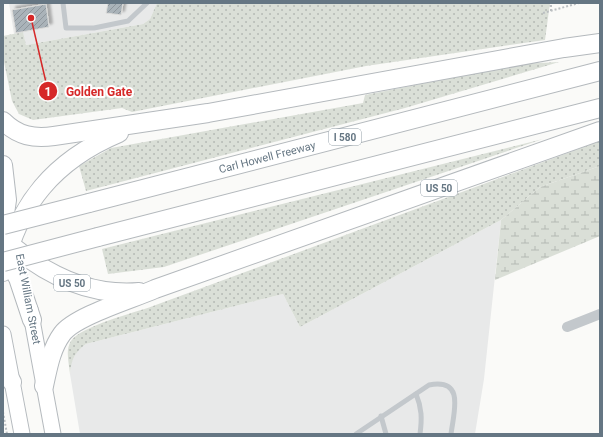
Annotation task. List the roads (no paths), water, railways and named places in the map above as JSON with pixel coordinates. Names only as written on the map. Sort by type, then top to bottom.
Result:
[{"type":"highway","points":[[3,121],[17,133],[40,138],[138,124],[557,49],[600,43]]},
{"type":"highway","name":"Carl Howell Freeway","points":[[7,246],[89,203],[600,71]]},
{"type":"highway","points":[[7,246],[98,237],[600,108]]},
{"type":"highway","points":[[7,246],[36,194],[66,163],[100,141],[138,124]]},
{"type":"highway","name":"US 50","points":[[7,246],[52,274],[84,287],[119,293],[155,289],[600,131]]},
{"type":"highway","points":[[3,167],[7,204],[7,246],[32,320]]},
{"type":"highway","points":[[44,386],[53,351],[68,327],[87,316],[155,289]]},
{"type":"main road","name":"East William Street","points":[[32,320],[53,434]]},
{"type":"main road","points":[[3,334],[7,375],[22,434]]},
{"type":"street","points":[[567,327],[600,314]]},
{"type":"lane","points":[[62,3],[66,28],[94,28],[128,21],[147,3]]},
{"type":"lane","points":[[356,434],[429,385],[447,384],[452,389],[455,397],[451,434]]},
{"type":"lane","points":[[416,394],[421,406],[422,420],[420,434]]},
{"type":"lane","points":[[381,416],[386,434]]},
{"type":"place","name":"Golden Gate","points":[[31,18]]}]
